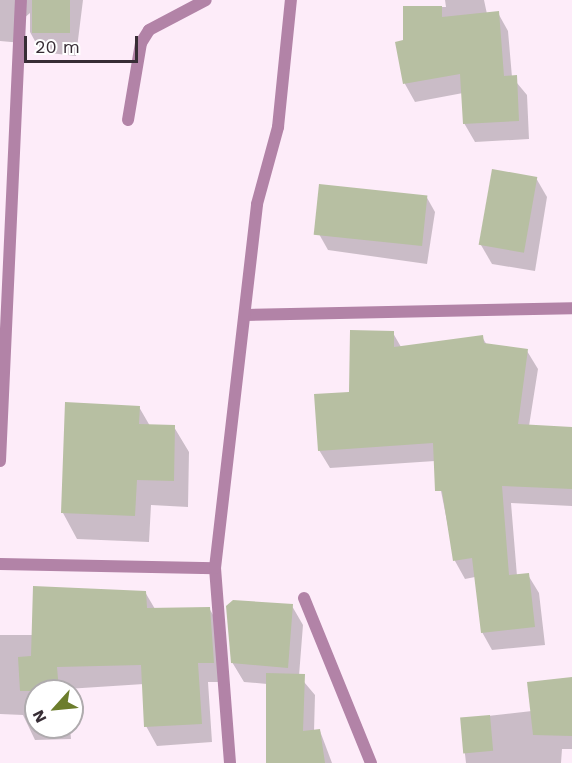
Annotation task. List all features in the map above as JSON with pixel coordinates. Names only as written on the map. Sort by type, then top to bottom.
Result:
[{"type":"street","points":[[0,461],[21,0]]},
{"type":"street","points":[[128,120],[141,43],[148,30],[206,0]]},
{"type":"street","points":[[230,763],[215,568],[245,315],[268,153],[278,127],[291,0]]},
{"type":"street","points":[[245,315],[572,308]]},
{"type":"street","points":[[0,564],[215,568]]},
{"type":"street","points":[[304,598],[371,763]]},
{"type":"building","points":[[32,0],[70,0],[70,33],[32,33]]},
{"type":"building","points":[[403,6],[442,6],[442,17],[499,11],[504,76],[517,75],[519,121],[463,124],[460,74],[403,84],[395,42],[403,40]]},
{"type":"building","points":[[492,169],[537,177],[524,253],[479,245]]},
{"type":"building","points":[[319,184],[427,195],[422,246],[314,235]]},
{"type":"building","points":[[350,330],[394,331],[394,347],[483,335],[484,343],[528,349],[518,424],[572,427],[572,489],[502,486],[509,575],[529,573],[535,627],[481,633],[472,558],[453,561],[442,491],[435,491],[433,443],[318,451],[314,394],[349,392]]},
{"type":"building","points":[[65,402],[140,406],[139,424],[175,425],[174,481],[137,480],[135,516],[61,513]]},
{"type":"building","points":[[33,586],[146,591],[147,608],[210,607],[214,663],[198,663],[202,724],[144,727],[141,665],[57,667],[58,679],[24,679],[24,691],[20,691],[18,657],[31,656]]},
{"type":"building","points":[[233,600],[293,604],[288,668],[231,663],[226,606]]},
{"type":"building","points":[[266,673],[305,674],[303,731],[320,729],[325,763],[266,763]]},
{"type":"building","points":[[572,677],[572,736],[533,735],[527,682]]},
{"type":"building","points":[[490,715],[493,751],[463,753],[460,718]]}]
